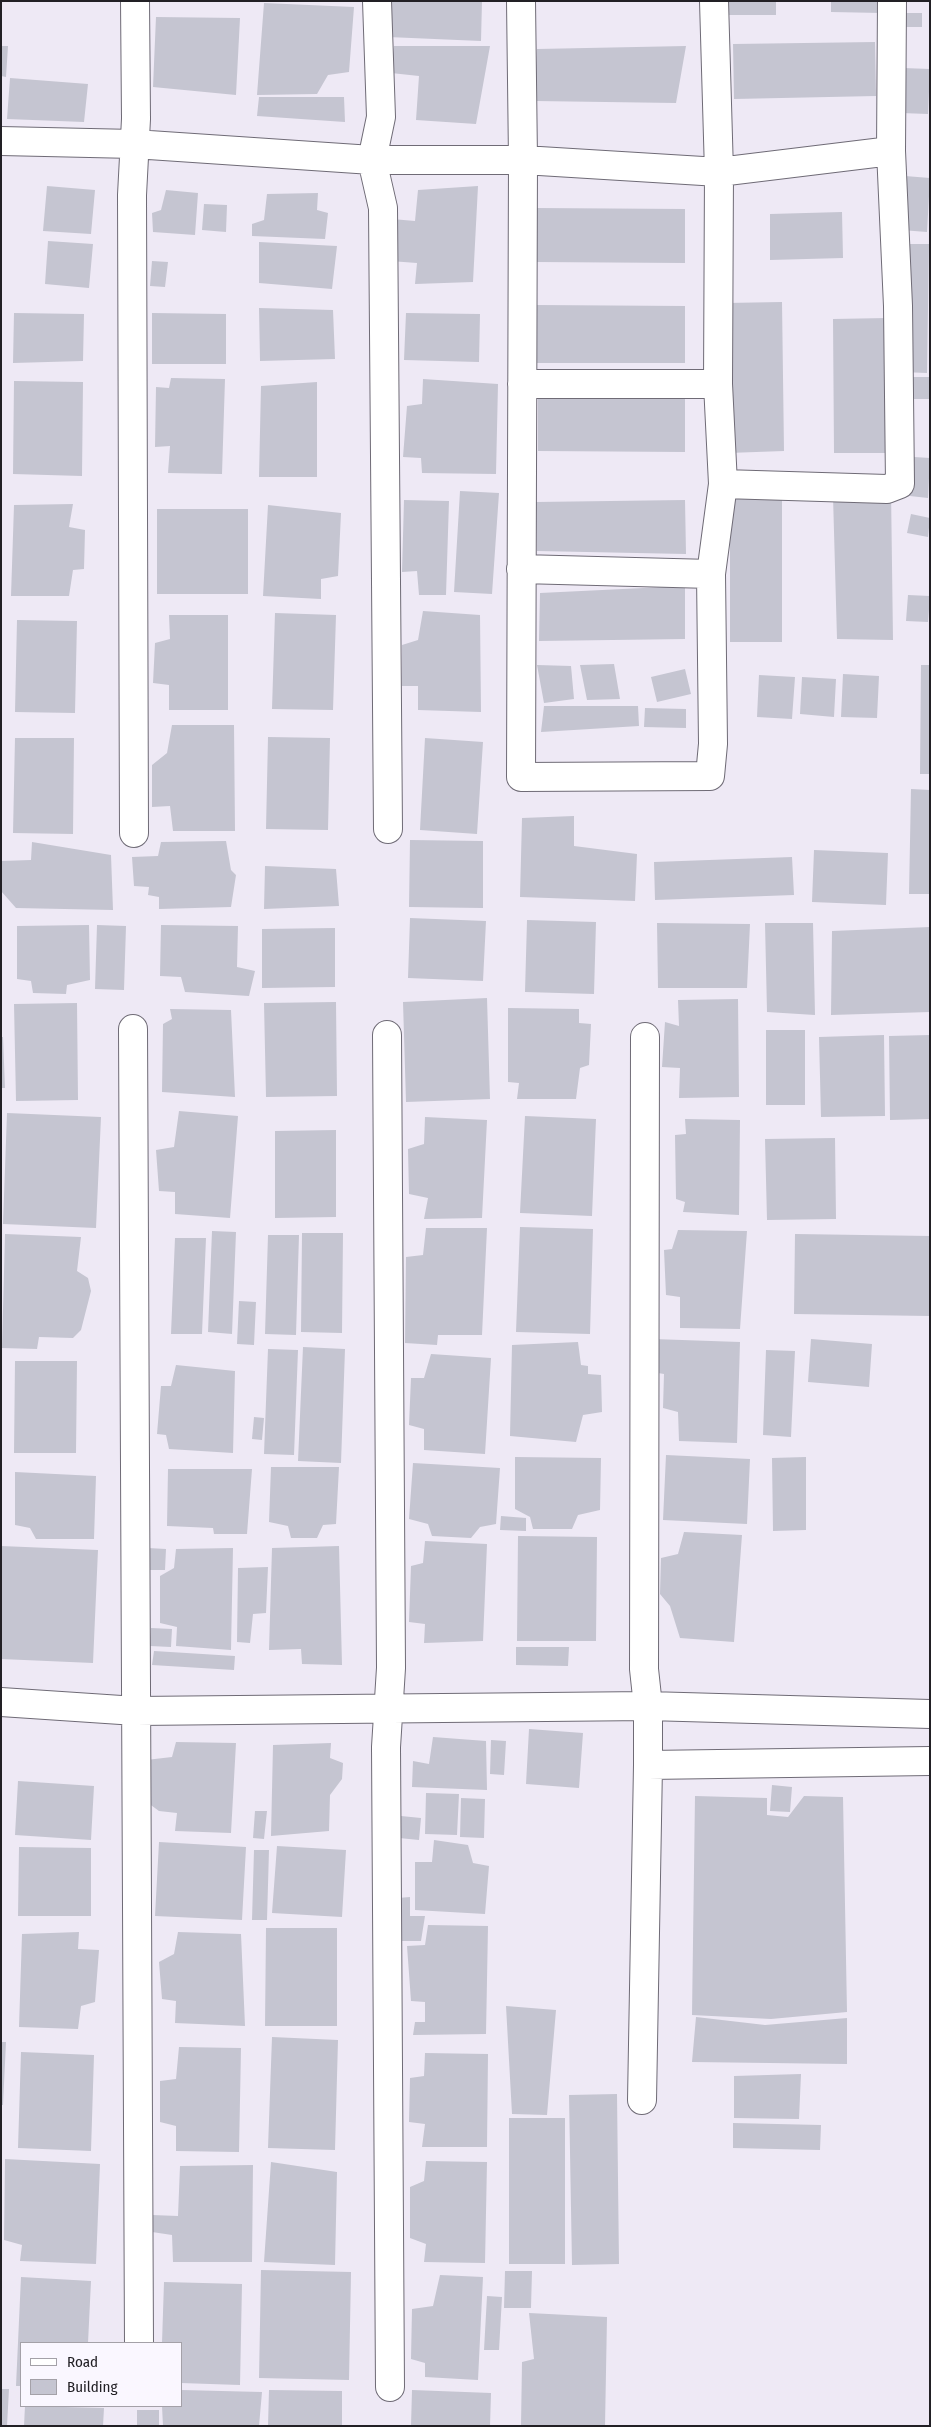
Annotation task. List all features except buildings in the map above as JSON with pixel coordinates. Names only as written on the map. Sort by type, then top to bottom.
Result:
[{"type":"street","points":[[134,833],[132,195],[135,1]]},
{"type":"street","points":[[377,1],[382,117],[372,160],[383,208],[388,829]]},
{"type":"street","points":[[521,1],[523,160],[522,778],[710,776],[713,744],[711,574],[723,484],[718,384],[719,172],[714,1]]},
{"type":"street","points":[[723,484],[887,489],[900,484],[898,306],[890,151],[892,1]]},
{"type":"street","points":[[1,140],[134,144],[372,160],[523,160],[719,172],[890,151]]},
{"type":"street","points":[[522,384],[718,384]]},
{"type":"street","points":[[521,569],[711,574]]},
{"type":"street","points":[[133,1029],[139,2342]]},
{"type":"street","points":[[387,1035],[391,1658],[386,1767],[390,2387]]},
{"type":"street","points":[[642,2100],[648,1765],[648,1706],[644,1669],[645,1038]]},
{"type":"street","points":[[1,1702],[136,1711],[648,1706],[930,1714]]},
{"type":"street","points":[[648,1765],[930,1761]]}]
